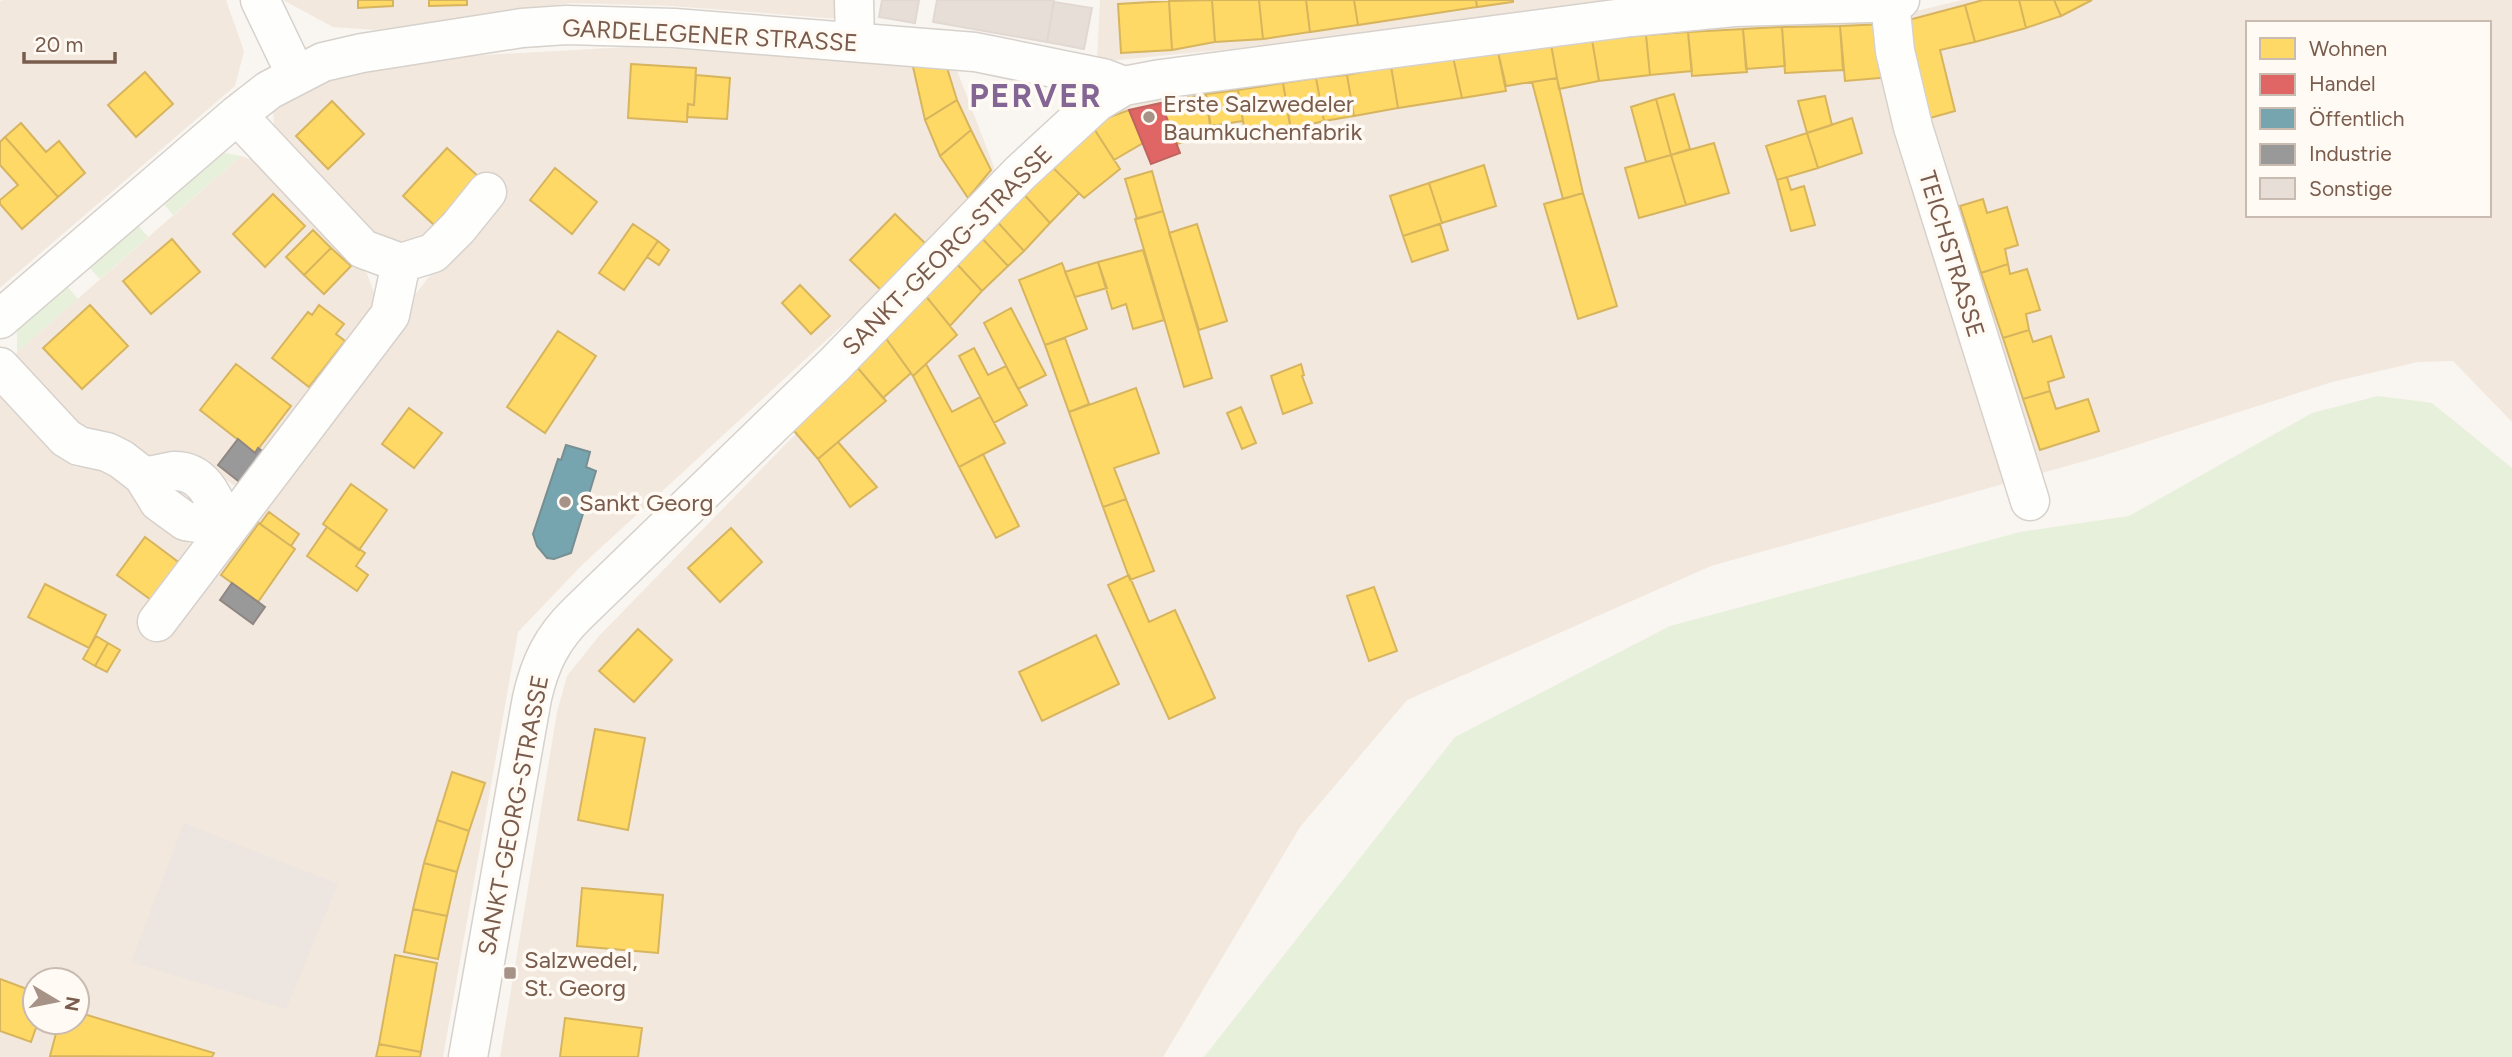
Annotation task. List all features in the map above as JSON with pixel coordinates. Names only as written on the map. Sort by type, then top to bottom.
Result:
[{"type":"street","points":[[260,0],[296,75]]},
{"type":"street","points":[[854,0],[855,42]]},
{"type":"street","name":"SANKT-GEORG-STRASSE","points":[[468,1057],[533,698],[542,661],[555,638],[578,612],[834,365],[1020,173],[1097,102],[1124,86],[1161,79],[1631,17],[1734,7],[1895,1]]},
{"type":"street","name":"TEICHSTRASSE","points":[[1895,1],[1895,51],[1913,127],[2030,501]]},
{"type":"street","name":"GARDELEGENER STRASSE","points":[[0,319],[237,114],[269,90],[323,62],[362,53],[523,28],[566,25],[674,28],[975,52],[1103,78],[1124,86]]},
{"type":"street","points":[[237,114],[363,249],[401,263],[433,253],[458,228],[487,192]]},
{"type":"street","points":[[157,622],[390,314],[401,263]]},
{"type":"street","points":[[0,367],[66,438],[79,446],[121,459],[143,476],[159,502],[173,514],[185,521],[227,528]]},
{"type":"shaded area","points":[[226,0],[244,51],[235,86],[0,288],[0,1]]},
{"type":"shaded area","points":[[283,0],[838,0],[840,19],[672,6],[570,3],[375,30],[333,27]]},
{"type":"shaded area","points":[[1100,0],[1628,0],[1252,47],[1097,62]]},
{"type":"shaded area","points":[[1962,0],[2512,0],[2512,422],[2453,361],[2418,362],[2332,382],[2099,457],[1711,566],[1407,700],[1300,827],[1163,1057],[500,1057],[557,712],[567,676],[599,636],[1108,113],[1169,96],[1639,32],[1883,19]]},
{"type":"shaded area","points":[[628,47],[953,60],[997,175],[859,310],[582,565],[518,632],[443,1057],[0,1057],[0,384],[75,467],[108,469],[143,496],[156,520],[200,551],[399,315],[493,195],[434,238],[389,248],[275,140],[273,110],[319,81],[448,57]]},
{"type":"shaded area","points":[[241,156],[258,162],[367,274],[381,311],[242,491],[197,459],[145,465],[84,433],[14,364],[17,352]]},
{"type":"shaded area","points":[[184,823],[338,884],[286,1009],[131,962]]},
{"type":"green space","points":[[220,152],[241,156],[173,215],[161,201]]},
{"type":"green space","points":[[136,223],[148,237],[100,279],[87,265]]},
{"type":"green space","points":[[66,285],[78,299],[17,352],[17,327]]},
{"type":"green space","points":[[2378,396],[2432,403],[2512,468],[2512,1057],[1204,1057],[1455,737],[1670,626],[2020,532],[2129,516],[2312,413]]},
{"type":"building: Wohnen","points":[[358,0],[393,0],[393,6],[358,8]]},
{"type":"building: Wohnen","points":[[429,0],[467,0],[467,5],[429,6]]},
{"type":"building: Wohnen","points":[[1212,0],[1259,0],[1263,39],[1215,42]]},
{"type":"building: Wohnen","points":[[1212,0],[1215,42],[1172,50],[1169,1]]},
{"type":"building: Wohnen","points":[[1259,0],[1306,0],[1310,32],[1263,39]]},
{"type":"building: Wohnen","points":[[1306,0],[1354,0],[1358,25],[1310,32]]},
{"type":"building: Wohnen","points":[[1354,0],[1476,0],[1477,7],[1358,25]]},
{"type":"building: Wohnen","points":[[1476,0],[1513,0],[1513,2],[1477,7]]},
{"type":"building: Wohnen","points":[[1983,0],[2019,0],[2026,28],[1975,42],[1965,5]]},
{"type":"building: Wohnen","points":[[2019,0],[2054,0],[2061,16],[2026,28]]},
{"type":"building: Wohnen","points":[[2054,0],[2092,0],[2061,16]]},
{"type":"building: Wohnen","points":[[1169,1],[1172,50],[1121,53],[1118,4]]},
{"type":"building: Wohnen","points":[[1965,5],[1975,42],[1940,50],[1955,111],[1930,118],[1905,21]]},
{"type":"building: Wohnen","points":[[1886,24],[1891,77],[1845,81],[1840,26]]},
{"type":"building: Wohnen","points":[[1840,26],[1843,70],[1785,73],[1782,27]]},
{"type":"building: Wohnen","points":[[1782,27],[1785,66],[1746,69],[1743,29]]},
{"type":"building: Wohnen","points":[[1743,29],[1747,72],[1692,76],[1688,32]]},
{"type":"building: Wohnen","points":[[1688,32],[1692,71],[1650,75],[1646,35]]},
{"type":"building: Wohnen","points":[[1646,35],[1650,75],[1599,81],[1592,40]]},
{"type":"building: Wohnen","points":[[1592,40],[1599,81],[1559,89],[1551,44]]},
{"type":"building: Wohnen","points":[[1551,44],[1557,78],[1506,86],[1498,52]]},
{"type":"building: Wohnen","points":[[1498,52],[1506,91],[1462,98],[1453,57]]},
{"type":"building: Wohnen","points":[[943,55],[957,100],[925,120],[911,58]]},
{"type":"building: Wohnen","points":[[1453,57],[1462,98],[1398,108],[1391,66]]},
{"type":"building: Wohnen","points":[[631,64],[696,68],[694,105],[688,104],[687,122],[628,118]]},
{"type":"building: Wohnen","points":[[1391,66],[1398,108],[1354,116],[1347,75]]},
{"type":"building: Wohnen","points":[[145,72],[173,104],[136,137],[108,105]]},
{"type":"building: Wohnen","points":[[696,75],[730,78],[727,119],[687,117],[688,104],[694,105]]},
{"type":"building: Wohnen","points":[[1347,75],[1354,116],[1324,121],[1316,78]]},
{"type":"building: Wohnen","points":[[1316,78],[1324,121],[1291,129],[1283,83]]},
{"type":"building: Wohnen","points":[[1557,78],[1583,193],[1563,199],[1532,82]]},
{"type":"building: Wohnen","points":[[1283,83],[1290,126],[1245,133],[1238,90]]},
{"type":"building: Wohnen","points":[[1238,90],[1243,121],[1210,126],[1206,94]]},
{"type":"building: Wohnen","points":[[1206,94],[1212,134],[1177,144],[1161,103]]},
{"type":"building: Wohnen","points":[[1674,94],[1690,149],[1671,155],[1656,99]]},
{"type":"building: Wohnen","points":[[1825,96],[1832,125],[1807,133],[1798,101]]},
{"type":"building: Wohnen","points":[[1656,99],[1671,155],[1646,162],[1631,107]]},
{"type":"building: Wohnen","points":[[957,100],[971,130],[940,156],[925,120]]},
{"type":"building: Wohnen","points":[[332,101],[364,134],[328,169],[296,136]]},
{"type":"building: Wohnen","points":[[1129,110],[1143,143],[1114,160],[1091,124]]},
{"type":"building: Wohnen","points":[[1852,118],[1862,153],[1818,168],[1807,133]]},
{"type":"building: Wohnen","points":[[21,123],[46,152],[59,141],[85,173],[58,197],[5,137]]},
{"type":"building: Wohnen","points":[[1091,124],[1120,169],[1084,198],[1048,163]]},
{"type":"building: Wohnen","points":[[971,130],[991,170],[968,198],[940,156]]},
{"type":"building: Wohnen","points":[[1807,133],[1818,168],[1777,180],[1766,146]]},
{"type":"building: Wohnen","points":[[5,137],[58,197],[22,229],[0,204],[0,200],[18,185],[0,165],[0,142]]},
{"type":"building: Wohnen","points":[[1714,143],[1729,193],[1686,205],[1671,155]]},
{"type":"building: Wohnen","points":[[447,148],[479,177],[434,225],[403,196]]},
{"type":"building: Wohnen","points":[[1671,155],[1686,205],[1639,218],[1625,168]]},
{"type":"building: Wohnen","points":[[1048,163],[1079,193],[1050,223],[1020,190]]},
{"type":"building: Wohnen","points":[[1484,165],[1496,206],[1442,223],[1429,183]]},
{"type":"building: Wohnen","points":[[555,168],[597,202],[572,234],[530,200]]},
{"type":"building: Wohnen","points":[[1152,171],[1163,211],[1137,219],[1125,179]]},
{"type":"building: Wohnen","points":[[1787,177],[1791,190],[1804,186],[1815,225],[1791,231],[1777,180]]},
{"type":"building: Wohnen","points":[[1429,183],[1442,223],[1403,236],[1390,196]]},
{"type":"building: Wohnen","points":[[1020,190],[1050,223],[1024,251],[993,217]]},
{"type":"building: Wohnen","points":[[1583,193],[1617,306],[1578,319],[1544,204]]},
{"type":"building: Wohnen","points":[[273,194],[305,226],[265,267],[233,234]]},
{"type":"building: Wohnen","points":[[1983,199],[1987,213],[2007,207],[2018,245],[2005,249],[2008,264],[1981,273],[1960,206]]},
{"type":"building: Wohnen","points":[[1163,211],[1212,378],[1184,387],[1135,219]]},
{"type":"building: Wohnen","points":[[895,214],[930,248],[885,294],[850,260]]},
{"type":"building: Wohnen","points":[[993,217],[1024,251],[1008,266],[978,234]]},
{"type":"building: Wohnen","points":[[633,224],[658,241],[624,290],[599,273]]},
{"type":"building: Wohnen","points":[[1197,224],[1227,321],[1199,330],[1169,233]]},
{"type":"building: Wohnen","points":[[1440,224],[1448,250],[1412,262],[1403,236]]},
{"type":"building: Wohnen","points":[[313,230],[331,248],[304,275],[286,257]]},
{"type":"building: Wohnen","points":[[978,234],[1008,266],[982,291],[956,263]]},
{"type":"building: Wohnen","points":[[172,239],[200,272],[151,314],[123,281]]},
{"type":"building: Wohnen","points":[[658,241],[669,250],[659,265],[647,257]]},
{"type":"building: Wohnen","points":[[331,248],[351,266],[324,294],[304,275]]},
{"type":"building: Wohnen","points":[[1143,250],[1164,320],[1133,329],[1126,304],[1112,309],[1098,262]]},
{"type":"building: Wohnen","points":[[1098,262],[1107,288],[1075,297],[1065,272]]},
{"type":"building: Wohnen","points":[[956,263],[982,291],[950,326],[925,295]]},
{"type":"building: Wohnen","points":[[1062,263],[1087,329],[1045,345],[1019,280]]},
{"type":"building: Wohnen","points":[[2008,264],[2010,274],[2027,269],[2040,310],[2026,314],[2029,330],[2003,338],[1981,273]]},
{"type":"building: Wohnen","points":[[800,285],[830,316],[811,334],[782,303]]},
{"type":"building: Wohnen","points":[[925,295],[957,335],[913,376],[885,337]]},
{"type":"building: Wohnen","points":[[90,305],[128,346],[82,389],[43,348]]},
{"type":"building: Wohnen","points":[[319,305],[344,324],[336,334],[345,341],[309,387],[272,358],[308,312],[312,315]]},
{"type":"building: Wohnen","points":[[1011,308],[1046,375],[1018,389],[984,323]]},
{"type":"building: Wohnen","points":[[2029,330],[2033,342],[2051,336],[2064,377],[2048,382],[2050,391],[2023,399],[2003,338]]},
{"type":"building: Wohnen","points":[[558,331],[596,356],[545,433],[507,407]]},
{"type":"building: Wohnen","points":[[885,337],[911,373],[883,398],[857,367]]},
{"type":"building: Wohnen","points":[[1065,338],[1089,404],[1069,412],[1045,345]]},
{"type":"building: Wohnen","points":[[974,348],[988,375],[1006,366],[1027,405],[994,423],[959,356]]},
{"type":"building: Wohnen","points":[[236,364],[291,406],[255,453],[200,410]]},
{"type":"building: Wohnen","points":[[926,364],[952,412],[980,397],[1005,443],[959,467],[913,376]]},
{"type":"building: Wohnen","points":[[1301,364],[1302,376],[1312,403],[1283,414],[1271,376]]},
{"type":"building: Wohnen","points":[[857,367],[886,401],[818,459],[789,425]]},
{"type":"building: Wohnen","points":[[1136,388],[1159,453],[1114,468],[1126,499],[1103,507],[1069,412]]},
{"type":"building: Wohnen","points":[[2050,391],[2056,409],[2088,399],[2099,431],[2040,450],[2023,399]]},
{"type":"building: Wohnen","points":[[1241,407],[1256,443],[1242,449],[1227,413]]},
{"type":"building: Wohnen","points":[[409,408],[442,433],[414,468],[382,444]]},
{"type":"building: Wohnen","points":[[838,442],[877,487],[850,507],[818,459]]},
{"type":"building: Wohnen","points":[[983,454],[1019,526],[996,538],[959,467]]},
{"type":"building: Wohnen","points":[[351,484],[387,510],[359,550],[323,524]]},
{"type":"building: Wohnen","points":[[1126,499],[1154,571],[1130,580],[1103,507]]},
{"type":"building: Wohnen","points":[[269,512],[299,534],[291,546],[260,524]]},
{"type":"building: Wohnen","points":[[259,523],[295,549],[258,602],[221,575]]},
{"type":"building: Wohnen","points":[[327,527],[365,553],[356,566],[368,575],[357,591],[307,556]]},
{"type":"building: Wohnen","points":[[731,528],[762,562],[720,602],[688,568]]},
{"type":"building: Wohnen","points":[[145,537],[181,564],[154,602],[117,575]]},
{"type":"building: Wohnen","points":[[1129,575],[1149,622],[1175,610],[1215,698],[1169,719],[1108,585]]},
{"type":"building: Wohnen","points":[[45,584],[106,615],[89,648],[28,617]]},
{"type":"building: Wohnen","points":[[1374,587],[1397,651],[1369,661],[1347,596]]},
{"type":"building: Wohnen","points":[[638,629],[672,660],[634,702],[599,671]]},
{"type":"building: Wohnen","points":[[1096,635],[1119,684],[1042,721],[1019,672]]},
{"type":"building: Wohnen","points":[[96,636],[108,643],[95,666],[83,659]]},
{"type":"building: Wohnen","points":[[108,643],[120,650],[107,672],[95,666]]},
{"type":"building: Wohnen","points":[[595,729],[645,738],[628,830],[578,820]]},
{"type":"building: Wohnen","points":[[452,772],[485,783],[469,831],[437,820]]},
{"type":"building: Wohnen","points":[[437,820],[469,831],[457,872],[424,863]]},
{"type":"building: Wohnen","points":[[424,863],[457,872],[447,916],[413,909]]},
{"type":"building: Wohnen","points":[[582,888],[663,895],[658,953],[577,946]]},
{"type":"building: Wohnen","points":[[413,909],[447,916],[438,959],[404,952]]},
{"type":"building: Wohnen","points":[[395,955],[437,963],[421,1052],[379,1044]]},
{"type":"building: Wohnen","points":[[0,979],[21,987],[21,1036],[33,1036],[31,1042],[0,1031]]},
{"type":"building: Wohnen","points":[[91,1016],[214,1053],[212,1057],[50,1056],[55,1036],[91,1036]]},
{"type":"building: Wohnen","points":[[565,1018],[642,1028],[638,1057],[560,1057]]},
{"type":"building: Wohnen","points":[[379,1044],[421,1052],[420,1057],[376,1057]]},
{"type":"building: Handel","points":[[1161,103],[1180,153],[1151,164],[1129,110]]},
{"type":"building: Öffentlich","name":"Sankt Georg","points":[[566,445],[590,452],[586,467],[596,471],[571,553],[554,559],[547,558],[537,546],[533,534],[558,459],[561,460]]},
{"type":"building: Industrie","points":[[238,439],[255,453],[258,448],[265,453],[241,483],[218,465]]},
{"type":"building: Industrie","points":[[232,583],[265,607],[253,624],[220,600]]},
{"type":"building: Sonstige","points":[[882,0],[919,0],[915,23],[879,17]]},
{"type":"building: Sonstige","points":[[937,0],[1054,0],[1047,42],[933,22]]},
{"type":"building: Sonstige","points":[[1054,2],[1092,8],[1084,49],[1047,42]]},
{"type":"place","name":"Erste Salzwedeler Baumkuchenfabrik","points":[[1149,117]]},
{"type":"place","name":"Sankt Georg","points":[[565,502]]},
{"type":"place","name":"Salzwedel, St. Georg","points":[[510,973]]},
{"type":"district","name":"PERVER","points":[[1036,96]]}]
